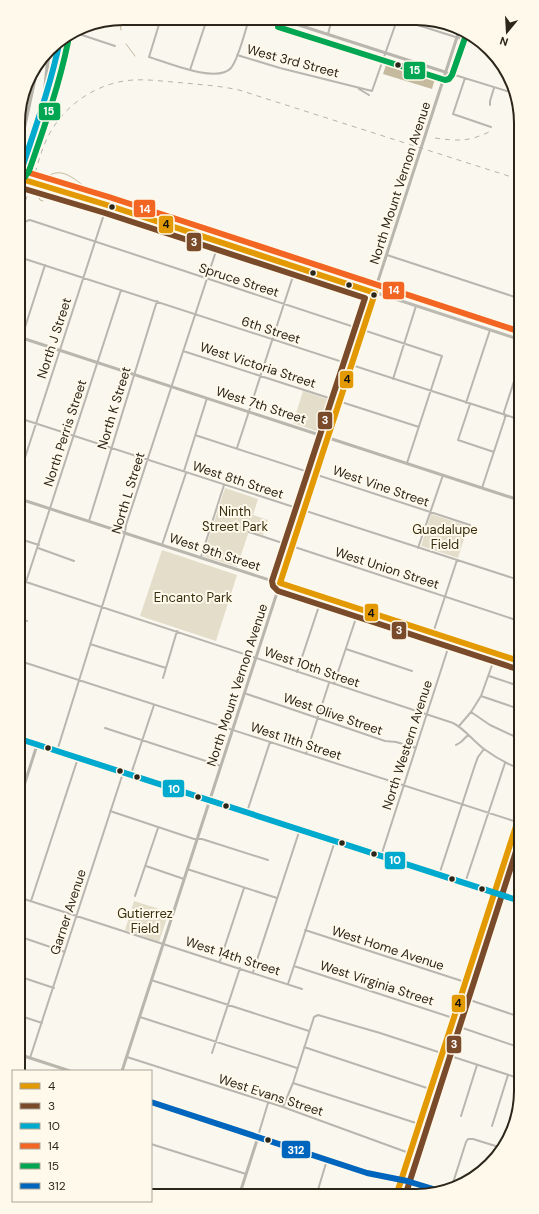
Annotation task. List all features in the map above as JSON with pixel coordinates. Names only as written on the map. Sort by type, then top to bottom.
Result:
[{"type":"highway","points":[[25,159],[51,80],[58,49]]},
{"type":"highway","points":[[25,173],[40,122],[48,59]]},
{"type":"highway","points":[[25,124],[34,81]]},
{"type":"main road","points":[[25,181],[107,205],[514,338]]},
{"type":"main road","points":[[25,740],[514,899]]},
{"type":"street","name":"West 3rd Street","points":[[159,25],[149,57],[190,70],[214,74],[226,72],[232,67],[237,55],[276,67],[372,91],[385,53]]},
{"type":"street","points":[[190,70],[205,25]]},
{"type":"street","points":[[237,55],[247,25]]},
{"type":"street","points":[[299,25],[509,92]]},
{"type":"street","points":[[328,34],[330,25]]},
{"type":"street","points":[[385,53],[395,25]]},
{"type":"street","points":[[418,25],[473,43]]},
{"type":"street","points":[[81,35],[115,46]]},
{"type":"street","name":"North Mount Vernon Avenue","points":[[122,1070],[244,693],[352,366],[458,35]]},
{"type":"street","points":[[465,78],[453,114],[492,127]]},
{"type":"street","points":[[358,88],[369,95]]},
{"type":"street","points":[[490,105],[494,88]]},
{"type":"street","name":"North J Street","points":[[25,460],[107,205]]},
{"type":"street","name":"Spruce Street","points":[[25,222],[30,220],[442,356],[430,391]]},
{"type":"street","name":"North L Street","points":[[56,751],[125,533],[126,525],[219,242]]},
{"type":"street","points":[[387,256],[514,297]]},
{"type":"street","name":"6th Street","points":[[25,259],[514,418]]},
{"type":"street","points":[[25,323],[44,265]]},
{"type":"street","points":[[237,448],[296,267]]},
{"type":"street","name":"North Perris Street","points":[[26,582],[121,290]]},
{"type":"street","name":"North K Street","points":[[89,521],[157,301]]},
{"type":"street","points":[[393,379],[416,306]]},
{"type":"street","points":[[466,403],[490,330]]},
{"type":"street","name":"West 7th Street","points":[[25,340],[514,498]]},
{"type":"street","name":"West Victoria Street","points":[[183,351],[419,427]]},
{"type":"street","points":[[482,488],[505,418],[504,412],[514,381]]},
{"type":"street","points":[[406,463],[430,391]]},
{"type":"street","points":[[162,545],[207,398]]},
{"type":"street","points":[[470,404],[458,440],[494,452]]},
{"type":"street","name":"West 8th Street","points":[[25,420],[514,578]]},
{"type":"street","name":"West Vine Street","points":[[195,435],[470,525]]},
{"type":"street","points":[[418,548],[443,475]]},
{"type":"street","points":[[201,557],[224,485]]},
{"type":"street","name":"West 9th Street","points":[[25,500],[514,659]]},
{"type":"street","name":"West Union Street","points":[[249,532],[514,619]]},
{"type":"street","points":[[25,541],[74,561]]},
{"type":"street","points":[[433,633],[457,560]]},
{"type":"street","name":"West 10th Street","points":[[26,582],[453,723],[459,726],[468,736],[484,749],[505,763],[514,766]]},
{"type":"street","points":[[297,672],[322,597]]},
{"type":"street","points":[[334,684],[359,609]]},
{"type":"street","points":[[163,678],[177,631]]},
{"type":"street","name":"North Western Avenue","points":[[381,856],[451,639]]},
{"type":"street","points":[[90,644],[166,668]]},
{"type":"street","points":[[346,649],[412,670]]},
{"type":"street","points":[[459,726],[471,712],[481,696],[496,654]]},
{"type":"street","name":"West 11th Street","points":[[25,663],[233,729],[514,822]]},
{"type":"street","points":[[489,676],[514,684]]},
{"type":"street","points":[[306,754],[329,683]]},
{"type":"street","name":"West Olive Street","points":[[244,693],[385,741],[396,742],[416,748]]},
{"type":"street","points":[[481,696],[514,707]]},
{"type":"street","points":[[131,774],[154,705]]},
{"type":"street","points":[[471,712],[490,725],[514,736]]},
{"type":"street","points":[[105,728],[221,766]]},
{"type":"street","points":[[456,746],[468,736]]},
{"type":"street","points":[[247,812],[270,742]]},
{"type":"street","points":[[25,780],[37,744]]},
{"type":"street","points":[[439,875],[478,757],[484,749]]},
{"type":"street","points":[[31,901],[78,758]]},
{"type":"street","points":[[465,884],[505,763]]},
{"type":"street","name":"Garner Avenue","points":[[30,1058],[124,772]]},
{"type":"street","points":[[110,811],[158,828],[202,839],[268,860]]},
{"type":"street","points":[[135,896],[158,828]]},
{"type":"street","points":[[253,972],[300,829]]},
{"type":"street","points":[[398,1189],[493,893],[514,834]]},
{"type":"street","points":[[288,984],[335,841]]},
{"type":"street","points":[[146,866],[184,879]]},
{"type":"street","points":[[187,869],[277,898]]},
{"type":"street","points":[[220,961],[244,888]]},
{"type":"street","name":"West 14th Street","points":[[25,899],[220,961],[302,989]]},
{"type":"street","name":"West Home Avenue","points":[[305,930],[465,982]]},
{"type":"street","points":[[25,938],[65,952]]},
{"type":"street","name":"West Virginia Street","points":[[294,966],[453,1018]]},
{"type":"street","points":[[212,1053],[240,968]]},
{"type":"street","points":[[25,978],[54,988]]},
{"type":"street","points":[[151,980],[309,1031]]},
{"type":"street","points":[[460,996],[514,1016]]},
{"type":"street","points":[[283,1107],[293,1083],[314,1017],[318,1015],[514,1077]]},
{"type":"street","points":[[139,1016],[297,1068]]},
{"type":"street","points":[[25,1017],[42,1023]]},
{"type":"street","points":[[451,1024],[514,1046]]},
{"type":"street","points":[[304,1047],[430,1089]]},
{"type":"street","points":[[25,1056],[60,1070]]},
{"type":"street","name":"West Evans Street","points":[[126,1056],[283,1107],[409,1153]]},
{"type":"street","points":[[461,1116],[477,1065]]},
{"type":"street","points":[[492,1126],[508,1075]]},
{"type":"street","points":[[293,1083],[419,1124]]},
{"type":"street","points":[[152,1102],[367,1173],[429,1188]]},
{"type":"street","points":[[241,1189],[268,1103]]},
{"type":"street","points":[[453,1182],[468,1139],[473,1139],[497,1146]]},
{"type":"street","points":[[152,1144],[246,1174]]},
{"type":"street","points":[[318,1189],[327,1159]]},
{"type":"green space","points":[[303,391],[336,402],[325,434],[293,423]]},
{"type":"green space","name":"Ninth Street Park","points":[[225,488],[258,499],[253,515],[268,520],[263,535],[249,531],[237,567],[203,556]]},
{"type":"green space","name":"Guadalupe Field","points":[[431,514],[468,526],[458,558],[421,546]]},
{"type":"green space","name":"Encanto Park","points":[[162,550],[237,575],[216,641],[140,616]]},
{"type":"green space","name":"Gutierrez Field","points":[[134,901],[169,912],[159,942],[125,930]]},
{"type":"shaded area","points":[[391,60],[436,75],[432,89],[383,74],[387,62]]},
{"type":"waterway","points":[[121,25],[121,30]]},
{"type":"waterway","points":[[126,44],[135,56]]},
{"type":"waterway","points":[[42,184],[44,179],[47,177],[55,173],[59,173],[68,175],[84,186]]},
{"type":"waterway","points":[[41,187],[38,195],[40,200],[43,201]]},
{"type":"railway","points":[[25,203],[43,147],[51,131],[66,111],[86,95],[97,89],[133,80],[185,83],[239,90],[514,178]]},
{"type":"railway","points":[[435,138],[462,140],[475,138],[489,132]]},
{"type":"transit line","name":"15","points":[[278,27],[445,80],[449,79],[452,75],[465,38]]},
{"type":"transit line","name":"15","points":[[25,177],[29,171],[51,107],[68,42]]},
{"type":"transit line","name":"10","points":[[25,159],[43,105],[58,49]]},
{"type":"transit line","name":"14","points":[[25,172],[109,197],[514,330]]},
{"type":"transit line","name":"4","points":[[25,180],[107,205],[375,293],[280,583],[514,659]]},
{"type":"transit line","name":"3","points":[[25,189],[105,213],[365,298],[272,581],[273,586],[278,591],[514,668]]},
{"type":"transit line","name":"10","points":[[25,741],[514,899]]},
{"type":"transit line","name":"4","points":[[398,1189],[514,832]]},
{"type":"transit line","name":"3","points":[[407,1189],[514,858]]},
{"type":"transit line","name":"312","points":[[152,1102],[367,1173],[407,1181],[430,1188]]}]
